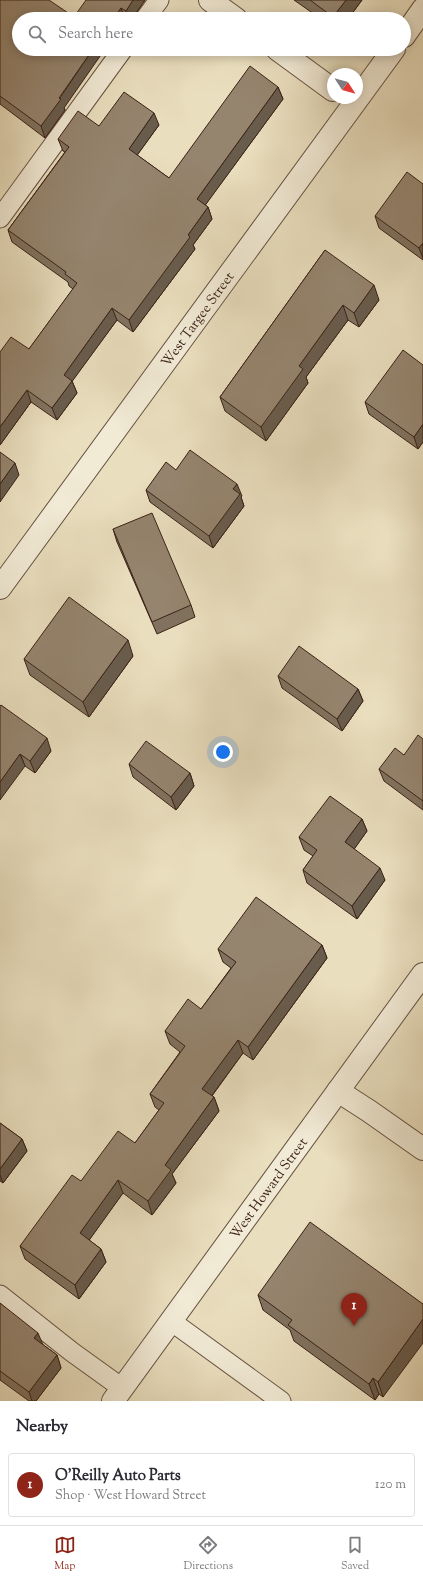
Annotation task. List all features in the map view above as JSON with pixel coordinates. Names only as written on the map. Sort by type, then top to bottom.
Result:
[{"type":"street","points":[[210,0],[226,12]]},
{"type":"street","points":[[411,26],[423,9]]},
{"type":"street","points":[[287,56],[327,86]]},
{"type":"street","name":"West Targee Street","points":[[363,85],[388,56]]},
{"type":"street","name":"West Targee Street","points":[[0,588],[347,104]]},
{"type":"street","name":"West Howard Street","points":[[117,1395],[423,974]]},
{"type":"street","points":[[338,1091],[423,1149]]},
{"type":"lane","points":[[150,12],[159,0]]},
{"type":"lane","points":[[0,218],[118,56]]},
{"type":"lane","points":[[0,1295],[72,1352],[117,1395]]},
{"type":"lane","points":[[171,1321],[281,1401]]},
{"type":"building","points":[[0,0],[49,0],[67,12],[12,12],[12,56],[88,56],[59,98],[61,99],[41,126],[0,96]]},
{"type":"building","points":[[86,0],[133,0],[126,11],[121,8],[118,12],[78,12]]},
{"type":"building","points":[[310,0],[346,0],[337,12],[326,12]]},
{"type":"building","points":[[250,66],[278,87],[197,199],[208,207],[188,235],[190,237],[129,320],[112,308],[64,375],[72,381],[52,408],[27,390],[0,427],[0,352],[11,337],[29,349],[77,283],[65,274],[66,272],[8,230],[69,147],[58,139],[78,111],[99,126],[124,92],[154,113],[129,149],[169,178]]},
{"type":"building","points":[[407,172],[423,184],[423,243],[419,248],[375,216]]},
{"type":"building","points":[[325,250],[374,285],[354,313],[343,305],[299,366],[303,369],[261,427],[220,397]]},
{"type":"building","points":[[403,350],[423,365],[423,424],[414,437],[365,402]]},
{"type":"building","points":[[190,450],[237,484],[233,489],[240,494],[209,536],[146,490],[166,462],[176,470]]},
{"type":"building","points":[[0,452],[15,463],[0,484]]},
{"type":"building","points":[[152,513],[191,605],[152,622],[113,529]]},
{"type":"building","points":[[69,597],[128,640],[83,702],[24,659]]},
{"type":"building","points":[[299,646],[358,689],[337,719],[278,676]]},
{"type":"building","points":[[1,705],[47,738],[30,761],[20,754],[0,782],[0,706]]},
{"type":"building","points":[[418,735],[423,739],[423,801],[379,769],[395,748],[404,755]]},
{"type":"building","points":[[146,741],[190,773],[171,797],[129,764]]},
{"type":"building","points":[[330,796],[362,819],[345,842],[380,868],[352,906],[303,870],[317,850],[299,837]]},
{"type":"building","points":[[256,897],[322,945],[248,1047],[238,1040],[202,1089],[214,1097],[165,1165],[171,1170],[148,1201],[118,1180],[80,1233],[101,1249],[75,1285],[20,1246],[72,1175],[81,1181],[118,1131],[135,1143],[164,1103],[150,1094],[185,1046],[165,1031],[188,999],[201,1009],[236,962],[218,949]]},
{"type":"building","points":[[0,1123],[22,1139],[0,1169]]},
{"type":"building","points":[[310,1222],[423,1304],[423,1319],[378,1382],[373,1378],[369,1384],[288,1325],[292,1320],[258,1295]]},
{"type":"building","points":[[0,1303],[38,1333],[34,1338],[57,1355],[29,1392],[0,1371]]},
{"type":"place","name":"O'Reilly Auto Parts","points":[[354,1326]]}]
